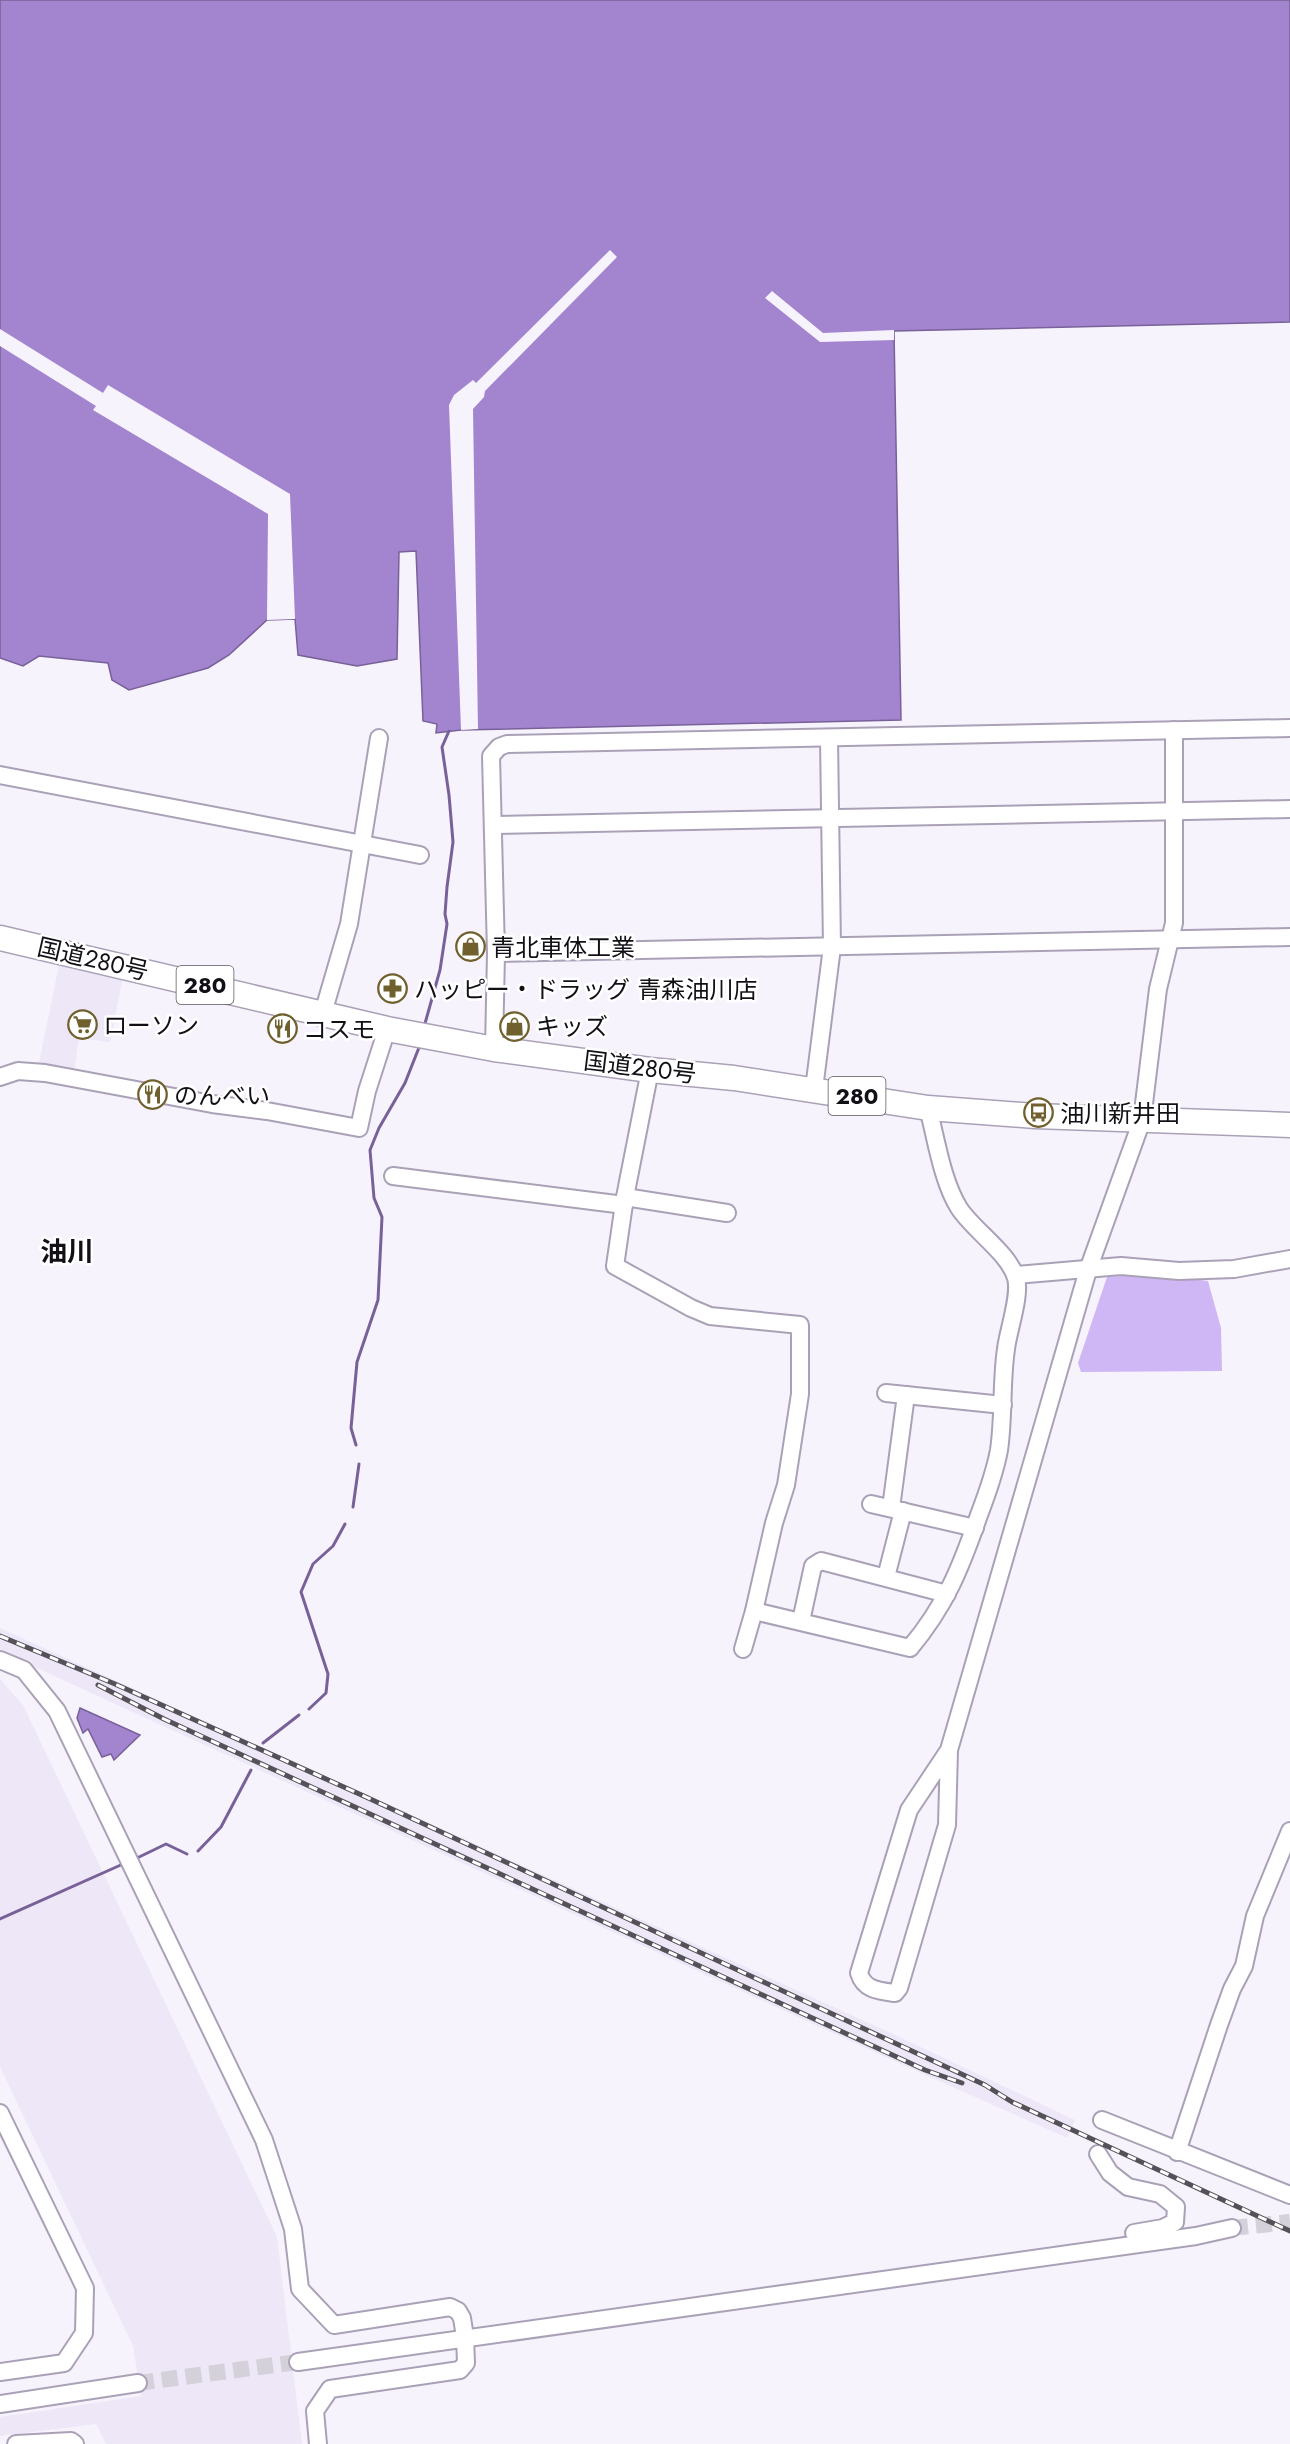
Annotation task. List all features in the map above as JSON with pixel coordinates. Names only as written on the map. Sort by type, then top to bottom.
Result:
[{"type":"highway","name":"国道280号","points":[[0,938],[408,1033],[494,1049],[650,1070],[734,1077],[928,1108],[1035,1116],[1290,1125]]},
{"type":"street","points":[[494,1049],[496,953],[491,756],[499,747],[507,744],[1290,728]]},
{"type":"street","points":[[949,1750],[909,1810],[860,1973],[862,1983],[868,1987],[895,1993],[899,1988],[947,1825],[949,1750],[1088,1270],[1142,1120],[1158,988],[1174,923],[1174,730]]},
{"type":"street","points":[[323,1013],[349,924],[379,738]]},
{"type":"street","points":[[814,1089],[832,947],[829,738]]},
{"type":"street","points":[[0,775],[420,855]]},
{"type":"street","points":[[493,825],[1290,809]]},
{"type":"street","points":[[496,953],[1290,937]]},
{"type":"street","points":[[0,1077],[18,1071],[45,1072],[212,1104],[267,1111],[359,1128],[367,1091],[408,1033]]},
{"type":"street","points":[[650,1070],[615,1266],[710,1316],[800,1325],[800,1394],[786,1485],[774,1523],[743,1649]]},
{"type":"street","points":[[754,1611],[910,1648],[926,1629],[947,1594],[963,1562],[975,1528],[999,1451],[1006,1348],[1017,1282],[1016,1275],[999,1252],[975,1229],[958,1208],[951,1192],[928,1108]]},
{"type":"street","points":[[393,1176],[727,1213]]},
{"type":"street","points":[[1016,1275],[1120,1266],[1179,1271],[1234,1269],[1290,1259]]},
{"type":"street","points":[[886,1393],[1003,1405]]},
{"type":"street","points":[[886,1577],[897,1510],[906,1395]]},
{"type":"street","points":[[871,1504],[975,1528]]},
{"type":"street","points":[[801,1621],[813,1566],[821,1561],[947,1594]]},
{"type":"street","points":[[0,1660],[24,1670],[57,1711],[264,2140],[293,2229],[300,2289],[334,2325],[450,2307],[458,2311],[462,2318],[466,2363],[460,2370],[330,2390],[315,2411],[318,2444]]},
{"type":"street","points":[[1177,2152],[1219,2025],[1232,1989],[1244,1966],[1255,1916],[1290,1831]]},
{"type":"street","points":[[0,2113],[85,2288],[84,2333],[64,2363],[0,2372]]},
{"type":"street","points":[[1102,2120],[1177,2152],[1290,2195]]},
{"type":"street","points":[[1061,2254],[1068,2243],[1163,2228],[1175,2222],[1176,2207],[1160,2194],[1128,2187],[1110,2173],[1098,2154]]},
{"type":"street","points":[[298,2362],[1196,2236],[1232,2228]]},
{"type":"street","points":[[0,2404],[138,2384]]},
{"type":"street","points":[[16,2444],[71,2441],[75,2444]]},
{"type":"shaded area","points":[[0,0],[1290,0],[1290,322],[894,331],[901,720],[461,730],[436,733],[437,724],[423,721],[416,551],[399,552],[397,659],[357,666],[298,655],[295,619],[267,620],[229,655],[208,668],[129,690],[112,680],[108,663],[39,656],[23,666],[0,658]]},
{"type":"shaded area","points":[[60,960],[124,972],[110,1042],[79,1038],[74,1073],[38,1068]]},
{"type":"shaded area","points":[[1149,1274],[1208,1281],[1221,1328],[1222,1371],[1081,1372],[1078,1363],[1107,1277]]},
{"type":"shaded area","points":[[0,1628],[893,2034],[1075,2120],[1067,2138],[30,1665],[0,1649]]},
{"type":"shaded area","points":[[0,1679],[23,1705],[277,2237],[302,2444],[106,2444],[96,2424],[0,2436],[0,2417],[141,2396],[133,2346],[0,2067]]},
{"type":"shaded area","points":[[80,1708],[140,1735],[114,1760],[111,1754],[102,1757],[88,1729],[83,1733],[77,1718]]},
{"type":"pier","points":[[610,250],[617,257],[485,391],[484,397],[473,409],[478,729],[461,730],[449,405],[454,395],[473,380],[476,383]]},
{"type":"pier","points":[[772,291],[823,333],[894,330],[894,340],[820,342],[765,298]]},
{"type":"pier","points":[[0,329],[103,393],[108,385],[290,494],[295,619],[267,620],[268,514],[93,410],[96,406],[0,346]]},
{"type":"waterway","points":[[424,1027],[440,970],[447,924],[445,914],[453,842],[442,747],[449,731]]},
{"type":"waterway","points":[[356,1445],[351,1428],[357,1362],[378,1300],[382,1217],[374,1198],[370,1150],[379,1128],[405,1083],[420,1045]]},
{"type":"waterway","points":[[353,1507],[359,1464]]},
{"type":"waterway","points":[[309,1709],[326,1693],[328,1674],[301,1592],[313,1564],[333,1546],[345,1524]]},
{"type":"waterway","points":[[263,1743],[299,1715]]},
{"type":"waterway","points":[[198,1851],[221,1827],[251,1770]]},
{"type":"waterway","points":[[135,1859],[166,1844],[187,1854]]},
{"type":"waterway","points":[[0,1919],[123,1864]]},
{"type":"tunnel","points":[[1232,2228],[1290,2222]]},
{"type":"tunnel","points":[[138,2383],[298,2362]]},
{"type":"railway","points":[[0,1636],[115,1684],[366,1797],[985,2085],[1012,2102],[1290,2231]]},
{"type":"railway","points":[[98,1685],[164,1719],[925,2070],[962,2083]]},
{"type":"place","name":"青北車体工業","points":[[470,947]]},
{"type":"place","name":"ハッピー・ドラッグ 青森油川店","points":[[393,989]]},
{"type":"place","name":"ローソン","points":[[82,1025]]},
{"type":"place","name":"キッズ","points":[[515,1026]]},
{"type":"place","name":"コスモ","points":[[282,1029]]},
{"type":"place","name":"のんべい","points":[[153,1095]]},
{"type":"place","name":"油川新井田","points":[[1039,1113]]},
{"type":"district","name":"油川","points":[[67,1251]]}]
